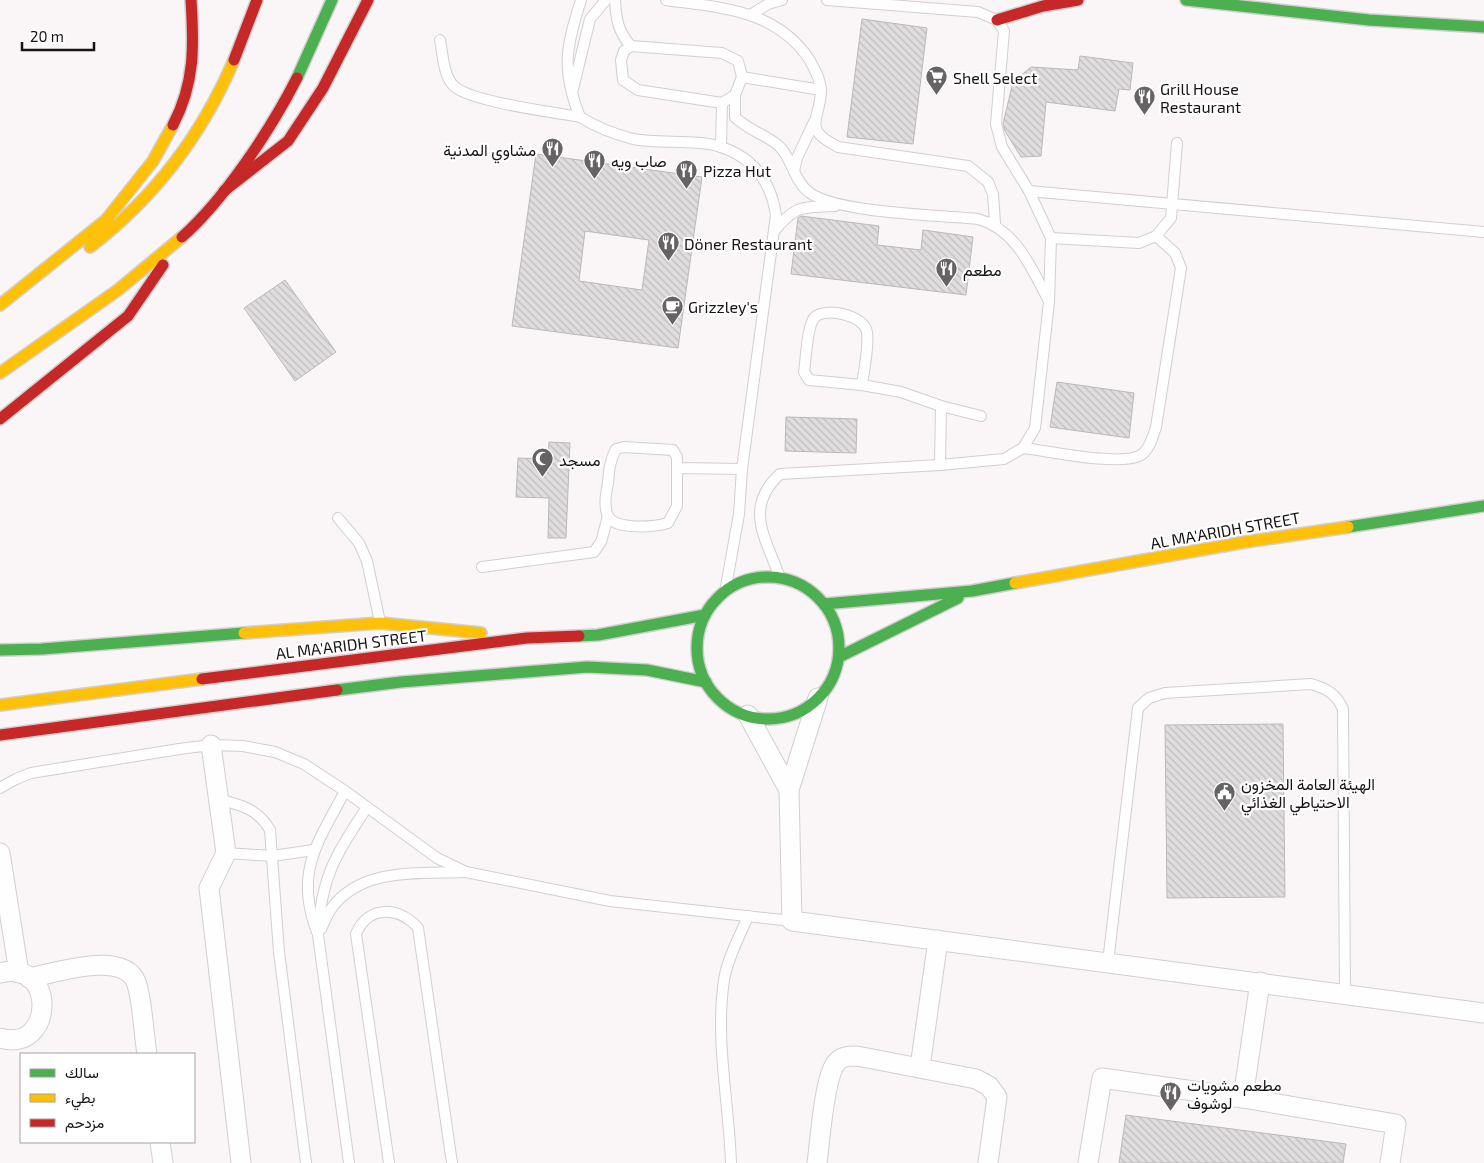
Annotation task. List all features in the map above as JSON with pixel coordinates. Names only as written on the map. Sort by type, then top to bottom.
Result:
[{"type":"main road","points":[[0,306],[106,220],[153,161],[183,105],[194,50],[191,0]]},
{"type":"main road","points":[[0,306],[114,230],[156,189],[186,147],[226,78],[248,28],[257,0]]},
{"type":"main road","points":[[0,419],[128,316],[186,234],[224,191],[262,139],[296,83],[321,32],[332,0]]},
{"type":"main road","points":[[224,191],[288,141],[323,88],[368,0]]},
{"type":"main road","points":[[997,20],[1043,6],[1078,0]]},
{"type":"main road","points":[[1186,0],[1369,20],[1484,27]]},
{"type":"main road","points":[[0,373],[114,294],[186,234]]},
{"type":"main road","name":"AL MA'ARIDH STREET","points":[[824,604],[972,591],[1244,542],[1484,506]]},
{"type":"main road","points":[[760,578],[780,578],[796,583],[812,592],[824,604],[834,620],[839,638],[839,657],[835,672],[818,698],[803,710],[785,716],[766,719],[748,715],[724,702],[706,682],[699,665],[697,648],[699,631],[705,615],[725,592],[742,582],[760,578]]},
{"type":"main road","name":"AL MA'ARIDH STREET","points":[[839,657],[972,591]]},
{"type":"main road","name":"AL MA'ARIDH STREET","points":[[0,705],[527,638],[598,635],[705,615]]},
{"type":"main road","points":[[0,650],[42,649],[380,623],[527,638]]},
{"type":"main road","points":[[0,735],[401,682],[578,668],[647,670],[706,682]]},
{"type":"street","points":[[818,698],[789,790],[792,921],[1484,1013]]},
{"type":"street","points":[[748,715],[789,790]]},
{"type":"street","points":[[211,745],[226,853],[209,888],[241,1163]]},
{"type":"street","points":[[0,853],[24,975],[37,986],[42,996],[41,1019],[35,1029],[26,1036],[15,1040],[0,1038]]},
{"type":"street","points":[[920,1067],[938,940]]},
{"type":"street","points":[[0,973],[24,975],[107,964],[127,970],[136,982],[147,1053]]},
{"type":"street","points":[[1243,1098],[1260,982]]},
{"type":"street","points":[[817,1163],[829,1077],[836,1063],[845,1056],[857,1056],[920,1067],[976,1079],[989,1086],[997,1097],[988,1163]]},
{"type":"street","points":[[1088,1163],[1102,1078],[1243,1098],[1396,1124],[1390,1163]]},
{"type":"street","points":[[160,1143],[163,1163]]},
{"type":"lane","points":[[580,0],[566,56],[572,96],[580,117]]},
{"type":"lane","points":[[572,96],[590,19],[606,0]]},
{"type":"lane","points":[[615,0],[616,18],[620,34],[631,46]]},
{"type":"lane","points":[[666,0],[752,14],[781,30],[800,46],[815,69],[821,90],[814,122],[797,158],[794,171]]},
{"type":"lane","points":[[702,0],[712,7]]},
{"type":"lane","points":[[752,14],[768,4],[782,0]]},
{"type":"lane","points":[[780,578],[759,515],[761,496],[768,485],[780,474],[940,465],[1004,459],[1023,448],[1035,428],[1049,302],[1051,238],[1029,191],[1002,147],[996,124],[1004,31],[997,20],[978,12],[827,0]]},
{"type":"lane","points":[[440,40],[446,72],[454,86],[470,96],[580,117],[595,126],[634,139],[721,147],[744,159],[762,174],[774,198],[776,215],[742,469],[739,514],[725,592]]},
{"type":"lane","points":[[736,95],[722,104],[638,90],[624,80],[621,60],[624,51],[631,46],[722,53],[738,61],[742,77],[736,95],[735,116],[746,128],[767,137],[780,147],[808,192],[821,199],[844,206]]},
{"type":"lane","points":[[742,77],[821,90]]},
{"type":"lane","points":[[721,147],[722,104]]},
{"type":"lane","points":[[814,122],[822,139],[838,147],[968,166],[988,182],[993,194],[995,223]]},
{"type":"lane","points":[[1051,238],[1139,243],[1156,236],[1170,218],[1177,143]]},
{"type":"lane","points":[[1029,191],[1484,232]]},
{"type":"lane","points":[[773,231],[790,213],[799,208],[844,206],[978,218],[995,223],[1020,248],[1049,302]]},
{"type":"lane","points":[[1023,448],[1120,460],[1141,456],[1150,444],[1156,427],[1181,268],[1175,253],[1156,236]]},
{"type":"lane","points":[[862,385],[867,332],[863,322],[854,316],[822,312],[815,317],[810,325],[804,372],[810,380],[862,385],[901,392],[941,406],[981,416]]},
{"type":"lane","points":[[940,465],[941,406]]},
{"type":"lane","points":[[482,567],[594,552],[600,542],[608,516],[605,503],[611,458],[616,449],[624,446],[673,450],[678,457],[676,506],[668,524],[632,526],[615,523],[608,516]]},
{"type":"lane","points":[[677,468],[742,469]]},
{"type":"lane","points":[[338,518],[359,543],[367,561],[380,623]]},
{"type":"lane","points":[[1108,962],[1138,708],[1149,698],[1165,693],[1311,684],[1324,688],[1336,696],[1343,709],[1345,994]]},
{"type":"lane","points":[[0,788],[16,779],[31,774],[211,745],[243,746],[275,752],[304,764],[346,790],[437,858],[466,872]]},
{"type":"lane","points":[[318,935],[310,914],[307,893],[308,871],[314,850],[346,790]]},
{"type":"lane","points":[[218,798],[248,807],[263,818],[270,830],[279,952],[306,1163]]},
{"type":"lane","points":[[350,1163],[318,935],[320,904],[328,874],[342,846],[368,807]]},
{"type":"lane","points":[[226,853],[272,856],[314,850]]},
{"type":"lane","points":[[318,935],[332,908],[353,888],[381,876],[466,872],[610,901],[792,921]]},
{"type":"lane","points":[[388,1163],[356,934],[361,923],[370,915],[396,912],[409,917],[418,928],[452,1163]]},
{"type":"lane","points":[[731,1163],[729,1120],[720,1034],[724,978],[748,916]]},
{"type":"building","points":[[862,19],[927,28],[913,144],[847,137]]},
{"type":"building","points":[[1080,56],[1133,63],[1130,90],[1119,89],[1115,111],[1046,102],[1041,156],[1021,157],[1005,131],[1003,124],[1013,82],[1031,67],[1078,70]]},
{"type":"building","points":[[536,154],[702,177],[678,348],[512,326]],"holes":[[[585,231],[649,240],[642,290],[579,281]]]},
{"type":"building","points":[[801,216],[879,226],[877,245],[921,250],[923,230],[973,237],[966,295],[791,274],[798,218]]},
{"type":"building","points":[[285,280],[336,352],[295,381],[244,308]]},
{"type":"building","points":[[1057,382],[1134,393],[1129,438],[1050,427]]},
{"type":"building","points":[[786,417],[857,419],[856,453],[785,451]]},
{"type":"building","name":"مسجد","points":[[549,442],[570,443],[566,538],[548,538],[549,498],[516,497],[518,458],[548,459]]},
{"type":"building","name":"الهيئة العامة المخزون الاحتياطي الغذائي","points":[[1283,724],[1285,897],[1167,898],[1165,725]]},
{"type":"building","points":[[1126,1115],[1346,1144],[1343,1163],[1119,1163]]},
{"type":"traffic: fast","points":[[297,78],[332,0]]},
{"type":"traffic: fast","points":[[1186,0],[1369,20],[1484,27]]},
{"type":"traffic: fast","points":[[1348,527],[1484,506]]},
{"type":"traffic: fast","points":[[768,577],[795,583],[807,589],[818,598],[827,609],[833,621],[839,648],[833,675],[827,687],[818,698],[807,707],[795,713],[768,719],[741,713],[729,707],[718,698],[709,687],[703,675],[697,648],[703,621],[709,609],[718,598],[729,589],[741,583],[768,577]]},
{"type":"traffic: fast","points":[[824,604],[972,591],[1015,583]]},
{"type":"traffic: fast","points":[[839,657],[958,598]]},
{"type":"traffic: fast","points":[[579,636],[598,635],[705,615]]},
{"type":"traffic: fast","points":[[0,650],[42,649],[244,633]]},
{"type":"traffic: fast","points":[[337,690],[401,682],[587,667],[647,670],[706,682]]},
{"type":"traffic: slow","points":[[90,247],[135,208],[174,163],[207,114],[234,60]]},
{"type":"traffic: slow","points":[[0,305],[106,220],[153,161],[173,125]]},
{"type":"traffic: slow","points":[[0,373],[118,290],[182,237]]},
{"type":"traffic: slow","points":[[1015,583],[1245,542],[1348,527]]},
{"type":"traffic: slow","points":[[244,633],[380,623],[481,633]]},
{"type":"traffic: slow","points":[[0,705],[202,679]]},
{"type":"traffic: jam","points":[[173,125],[186,94],[189,79],[193,33],[191,0]]},
{"type":"traffic: jam","points":[[234,60],[257,0]]},
{"type":"traffic: jam","points":[[224,191],[288,141],[323,88],[368,0]]},
{"type":"traffic: jam","points":[[997,20],[1043,6],[1078,0]]},
{"type":"traffic: jam","points":[[182,237],[214,203],[246,162],[261,141],[297,78]]},
{"type":"traffic: jam","points":[[0,419],[128,316],[163,265]]},
{"type":"traffic: jam","points":[[202,679],[527,638],[579,636]]},
{"type":"traffic: jam","points":[[0,735],[337,690]]},
{"type":"place","name":"Shell Select","points":[[937,96]]},
{"type":"place","name":"Grill House Restaurant","points":[[1144,116]]},
{"type":"place","name":"مشاوي المدنية","points":[[552,168]]},
{"type":"place","name":"صاب ويه","points":[[595,179]]},
{"type":"place","name":"Pizza Hut","points":[[687,189]]},
{"type":"place","name":"Döner Restaurant","points":[[668,262]]},
{"type":"place","name":"مطعم","points":[[947,288]]},
{"type":"place","name":"Grizzley's","points":[[672,325]]},
{"type":"place","name":"مسجد","points":[[543,478]]},
{"type":"place","name":"الهيئة العامة المخزون الاحتياطي الغذائي","points":[[1225,811]]},
{"type":"place","name":"مطعم مشويات لوشوف","points":[[1171,1112]]}]
